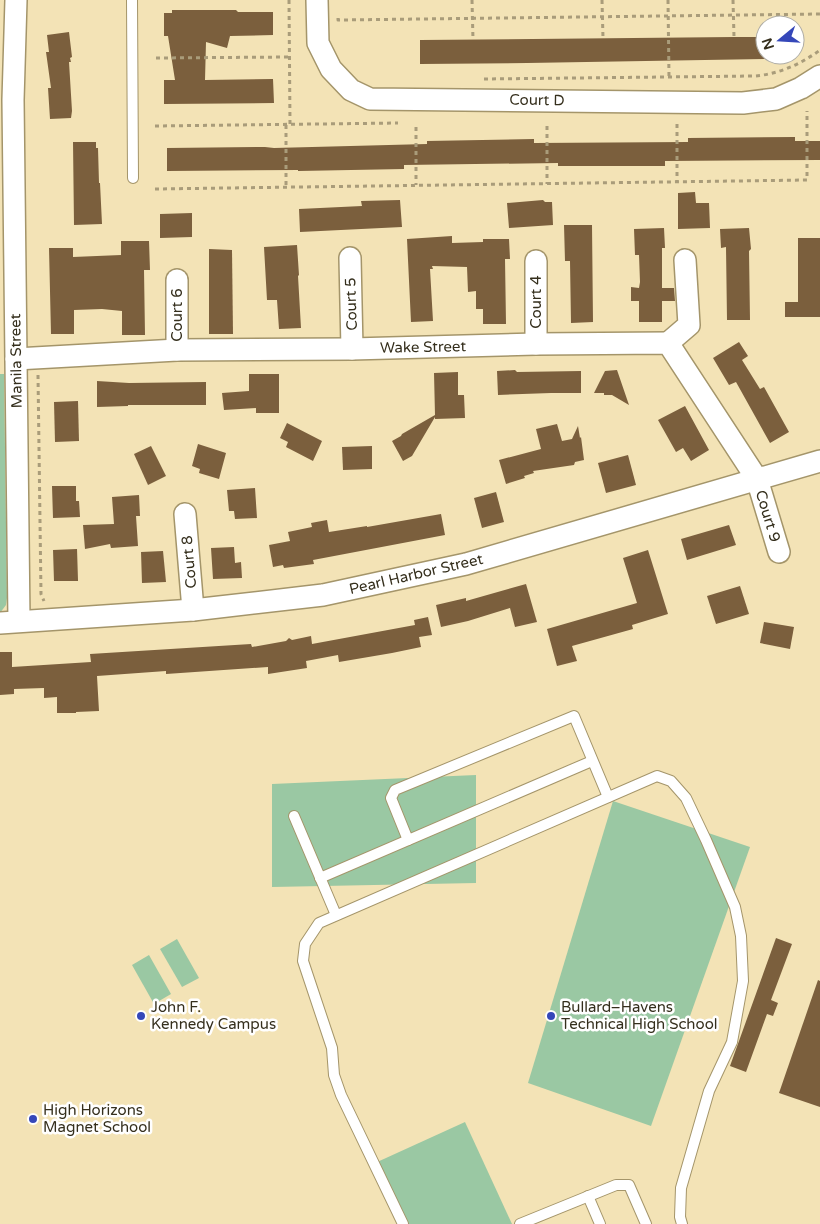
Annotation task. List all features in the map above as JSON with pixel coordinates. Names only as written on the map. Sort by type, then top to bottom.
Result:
[{"type":"street","name":"Manila Street","points":[[10,622],[16,359],[8,252],[6,100],[16,0]]},
{"type":"street","name":"Court D","points":[[317,0],[318,43],[331,69],[351,90],[370,99],[743,102],[776,99],[801,88],[820,76]]},
{"type":"street","name":"Court 5","points":[[350,258],[352,349]]},
{"type":"street","name":"Court 4","points":[[536,260],[536,344]]},
{"type":"street","points":[[685,260],[689,325],[668,343],[756,479]]},
{"type":"street","name":"Court 6","points":[[177,280],[177,350]]},
{"type":"street","name":"Wake Street","points":[[16,359],[177,350],[668,343]]},
{"type":"street","name":"Pearl Harbor Street","points":[[10,622],[193,610],[323,595],[466,564],[820,461]]},
{"type":"street","name":"Court 9","points":[[756,479],[779,552]]},
{"type":"street","name":"Court 8","points":[[185,514],[193,610]]},
{"type":"lane","points":[[132,0],[133,178]]},
{"type":"lane","points":[[408,840],[391,798],[395,790],[574,716],[608,797]]},
{"type":"lane","points":[[320,878],[592,761]]},
{"type":"lane","points":[[403,1224],[341,1095],[334,1076],[332,1048],[303,961],[305,944],[319,923],[657,776],[671,781],[686,798],[734,907],[741,936],[743,981],[732,1042],[709,1092],[681,1188],[680,1217],[682,1224]]},
{"type":"lane","points":[[294,816],[336,915]]},
{"type":"lane","points":[[520,1224],[616,1185],[629,1185],[646,1224]]},
{"type":"lane","points":[[588,1196],[600,1224]]},
{"type":"path","points":[[286,187],[289,57],[288,0]]},
{"type":"path","points":[[472,0],[473,40]]},
{"type":"path","points":[[602,0],[603,38]]},
{"type":"path","points":[[668,0],[669,77]]},
{"type":"path","points":[[734,0],[734,37]]},
{"type":"path","points":[[338,10],[338,20],[820,14]]},
{"type":"path","points":[[476,79],[755,76],[766,75],[793,66],[820,50]]},
{"type":"path","points":[[156,58],[289,57]]},
{"type":"path","points":[[155,189],[807,180],[807,111]]},
{"type":"path","points":[[155,126],[398,123]]},
{"type":"path","points":[[677,124],[677,182]]},
{"type":"path","points":[[547,126],[547,184]]},
{"type":"path","points":[[416,127],[416,185]]},
{"type":"green space","points":[[0,374],[4,374],[7,598],[6,605],[0,613]]},
{"type":"green space","points":[[476,775],[476,883],[272,887],[272,784]]},
{"type":"green space","points":[[613,801],[750,847],[651,1126],[528,1083]]},
{"type":"green space","points":[[177,939],[199,978],[182,987],[160,949]]},
{"type":"green space","points":[[149,955],[171,994],[154,1004],[132,965]]},
{"type":"green space","points":[[465,1122],[512,1224],[402,1224],[375,1163]]},
{"type":"building","points":[[172,10],[273,12],[273,35],[230,36],[227,48],[206,42],[205,80],[273,79],[274,103],[164,104],[164,80],[175,80],[168,36],[164,36],[164,13],[172,13]]},
{"type":"building","points":[[69,32],[72,57],[70,58],[71,62],[69,62],[71,118],[50,119],[48,88],[51,88],[46,52],[49,52],[47,35]]},
{"type":"building","points":[[755,37],[755,59],[420,64],[420,40]]},
{"type":"building","points":[[795,137],[795,141],[820,141],[820,160],[665,161],[665,166],[558,166],[558,163],[404,165],[404,169],[167,171],[167,148],[274,148],[427,144],[427,141],[534,139],[534,143],[688,142],[688,138]]},
{"type":"building","points":[[73,142],[96,142],[96,148],[98,148],[102,224],[74,225]]},
{"type":"building","points":[[695,192],[696,203],[709,203],[710,228],[678,229],[678,193]]},
{"type":"building","points":[[400,200],[402,227],[300,232],[299,209],[362,206],[361,201]]},
{"type":"building","points":[[543,200],[545,202],[552,202],[553,225],[509,228],[507,203]]},
{"type":"building","points":[[192,213],[192,237],[160,238],[160,214]]},
{"type":"building","points":[[564,225],[592,225],[593,322],[571,323],[570,261],[565,261]]},
{"type":"building","points":[[664,228],[665,248],[662,248],[662,288],[674,288],[675,301],[662,301],[662,322],[639,322],[639,301],[631,301],[631,287],[639,288],[640,282],[639,255],[635,255],[634,229]]},
{"type":"building","points":[[749,228],[751,249],[749,251],[750,320],[727,320],[726,247],[721,248],[720,229]]},
{"type":"building","points":[[452,236],[452,243],[483,242],[483,239],[509,239],[510,259],[505,259],[506,324],[483,324],[483,309],[476,309],[476,291],[468,292],[467,267],[432,266],[433,269],[430,269],[433,321],[411,322],[407,239]]},
{"type":"building","points":[[798,238],[820,238],[820,317],[785,317],[785,302],[798,302]]},
{"type":"building","points":[[121,241],[149,241],[150,270],[144,270],[145,335],[122,335],[122,311],[102,309],[74,310],[74,334],[51,334],[49,248],[73,248],[73,257],[121,255]]},
{"type":"building","points":[[297,245],[301,328],[279,329],[277,300],[267,300],[264,247]]},
{"type":"building","points":[[209,249],[232,250],[233,334],[209,334]]},
{"type":"building","points":[[739,342],[748,356],[742,360],[760,389],[764,387],[789,432],[770,443],[736,382],[729,385],[713,358]]},
{"type":"building","points":[[515,370],[517,372],[581,371],[581,393],[498,395],[497,371]]},
{"type":"building","points":[[617,370],[629,405],[612,395],[594,393],[605,371]]},
{"type":"building","points":[[458,372],[458,395],[464,395],[465,418],[435,419],[435,417],[412,456],[403,461],[392,441],[435,415],[434,373]]},
{"type":"building","points":[[249,374],[279,374],[279,413],[256,413],[256,408],[224,410],[222,393],[249,391]]},
{"type":"building","points":[[97,381],[129,383],[206,382],[206,405],[97,407]]},
{"type":"building","points":[[78,401],[79,441],[55,442],[54,402]]},
{"type":"building","points":[[685,406],[709,450],[691,461],[683,448],[676,452],[658,420]]},
{"type":"building","points":[[287,423],[322,441],[313,461],[286,447],[288,442],[280,438]]},
{"type":"building","points":[[557,424],[562,441],[572,439],[578,426],[584,460],[575,462],[574,465],[533,471],[534,473],[524,476],[525,478],[506,484],[499,460],[541,449],[536,429]]},
{"type":"building","points":[[198,444],[226,453],[219,479],[199,473],[200,469],[192,466]]},
{"type":"building","points":[[151,446],[166,476],[148,485],[134,454]]},
{"type":"building","points":[[372,446],[372,469],[343,470],[342,447]]},
{"type":"building","points":[[628,455],[636,485],[606,493],[598,463]]},
{"type":"building","points":[[52,486],[76,486],[76,501],[79,501],[80,517],[53,518]]},
{"type":"building","points":[[255,488],[257,518],[235,519],[234,511],[229,511],[227,490]]},
{"type":"building","points":[[496,492],[504,522],[482,528],[474,498]]},
{"type":"building","points":[[139,495],[140,516],[136,516],[138,546],[111,548],[110,544],[85,549],[83,525],[114,524],[112,497]]},
{"type":"building","points":[[441,514],[445,535],[313,560],[314,564],[284,568],[283,565],[273,567],[269,545],[290,541],[288,532],[312,527],[311,523],[327,520],[329,532]]},
{"type":"building","points":[[729,525],[736,545],[687,560],[681,539]]},
{"type":"building","points":[[234,547],[235,563],[241,562],[242,578],[213,579],[211,548]]},
{"type":"building","points":[[77,549],[78,581],[54,581],[53,550]]},
{"type":"building","points":[[648,550],[668,614],[632,625],[633,629],[572,646],[577,661],[557,666],[547,629],[637,603],[623,558]]},
{"type":"building","points":[[163,551],[166,582],[142,583],[141,552]]},
{"type":"building","points":[[526,584],[537,622],[515,627],[510,608],[441,627],[436,605],[466,598],[466,601]]},
{"type":"building","points":[[740,586],[749,614],[716,624],[707,596]]},
{"type":"building","points":[[428,617],[432,635],[419,637],[421,647],[392,653],[339,662],[338,655],[306,661],[307,668],[268,674],[268,667],[166,674],[166,671],[97,676],[99,711],[57,713],[57,697],[44,698],[44,688],[14,689],[14,694],[0,695],[0,652],[12,652],[12,667],[91,662],[90,654],[251,644],[252,647],[286,641],[289,638],[292,640],[311,636],[312,644],[415,625],[414,620]]},
{"type":"building","points":[[764,622],[794,627],[790,649],[760,643]]},
{"type":"building","points":[[776,938],[792,944],[771,1000],[778,1003],[773,1016],[767,1014],[746,1072],[730,1066]]},
{"type":"building","points":[[818,980],[820,981],[820,1107],[779,1093]]},
{"type":"place","name":"John F. Kennedy Campus","points":[[141,1016]]},
{"type":"place","name":"Bullard–Havens Technical High School","points":[[551,1016]]},
{"type":"place","name":"High Horizons Magnet School","points":[[33,1119]]}]
